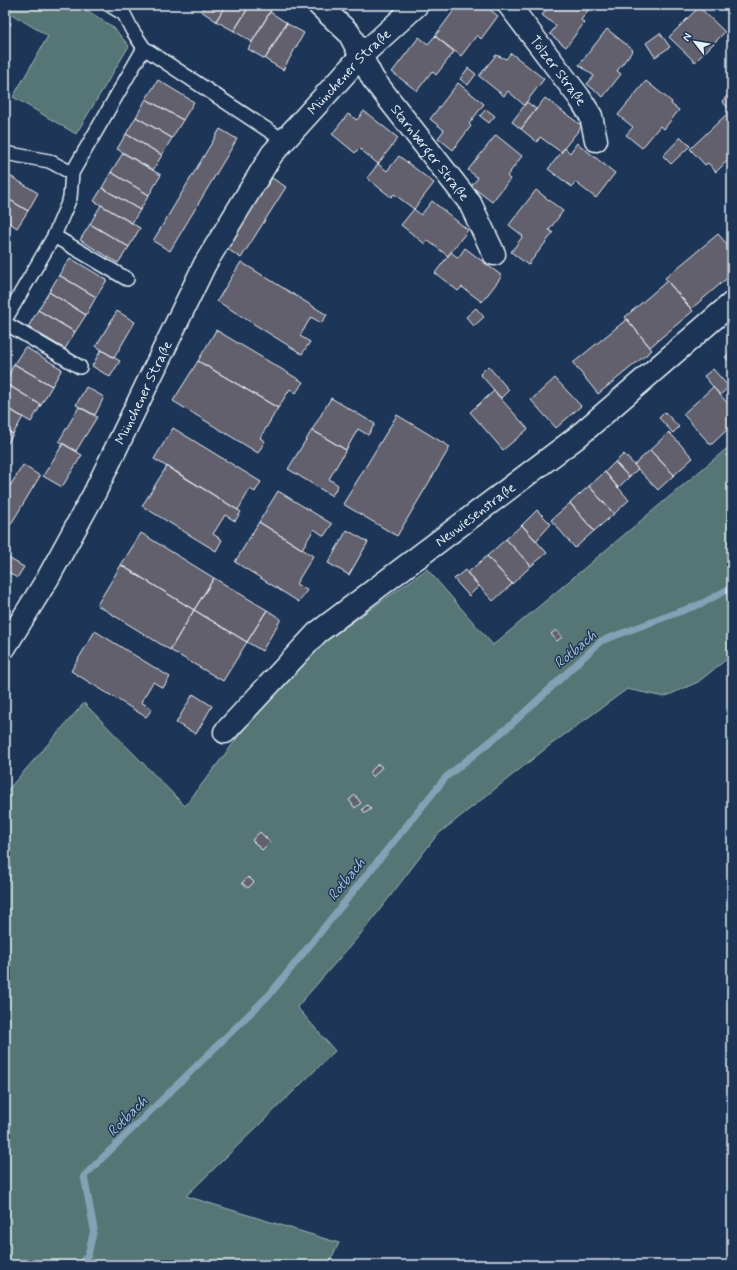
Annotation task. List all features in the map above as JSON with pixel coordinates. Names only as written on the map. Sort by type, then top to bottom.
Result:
[{"type":"street","name":"Starnberger Straße","points":[[318,5],[349,33],[373,79],[470,203],[494,254]]},
{"type":"street","name":"Münchener Straße","points":[[5,647],[48,578],[94,494],[205,264],[241,202],[283,140],[360,56],[417,5]]},
{"type":"street","name":"Tölzer Straße","points":[[509,5],[591,116],[596,140]]},
{"type":"street","name":"Neuwiesenstraße","points":[[226,732],[317,633],[576,438],[732,304]]},
{"type":"lane","points":[[109,5],[124,14],[132,30],[144,48],[283,140]]},
{"type":"lane","points":[[80,367],[5,322],[54,236],[70,198],[72,173],[144,48]]},
{"type":"lane","points":[[5,153],[49,161],[72,173]]},
{"type":"lane","points":[[54,236],[127,279]]},
{"type":"green space","points":[[15,5],[79,5],[113,27],[129,46],[76,134],[13,97],[48,36],[8,12]]},
{"type":"green space","points":[[732,444],[732,655],[698,682],[664,697],[627,689],[549,746],[437,835],[365,929],[297,1007],[335,1051],[186,1196],[339,1243],[328,1265],[5,1265],[5,793],[84,703],[185,806],[259,710],[326,641],[427,569],[493,645]]},
{"type":"building","points":[[205,5],[226,5],[216,21],[201,11]]},
{"type":"building","points":[[226,5],[250,5],[234,31],[216,21]]},
{"type":"building","points":[[250,5],[274,5],[252,42],[234,31]]},
{"type":"building","points":[[458,5],[469,5],[472,7],[473,5],[484,5],[498,16],[481,39],[477,35],[461,56],[435,36]]},
{"type":"building","points":[[550,5],[592,5],[581,20],[584,23],[566,47],[550,34],[556,26],[542,15]]},
{"type":"building","points":[[699,7],[725,32],[695,62],[669,37]]},
{"type":"building","points":[[270,12],[287,23],[265,59],[248,49]]},
{"type":"building","points":[[5,20],[11,23],[5,34]]},
{"type":"building","points":[[286,23],[304,33],[283,70],[265,59]]},
{"type":"building","points":[[607,29],[633,50],[617,71],[621,74],[603,97],[587,84],[594,76],[579,65]]},
{"type":"building","points":[[660,33],[670,47],[655,57],[646,43]]},
{"type":"building","points":[[435,36],[454,52],[436,75],[432,71],[417,91],[392,72],[419,37],[428,44]]},
{"type":"building","points":[[511,53],[544,79],[524,105],[508,91],[504,96],[479,76],[496,55],[506,59]]},
{"type":"building","points":[[468,68],[476,74],[468,85],[460,79]]},
{"type":"building","points":[[158,80],[194,102],[183,120],[146,99]]},
{"type":"building","points":[[646,81],[672,102],[671,104],[679,110],[664,129],[660,126],[642,148],[626,135],[633,127],[618,115]]},
{"type":"building","points":[[458,83],[484,104],[469,124],[471,126],[453,150],[438,138],[444,130],[430,119]]},
{"type":"building","points":[[732,91],[732,113],[722,101]]},
{"type":"building","points":[[545,98],[582,126],[561,152],[540,137],[537,142],[521,129]]},
{"type":"building","points":[[146,99],[183,120],[172,138],[136,117]]},
{"type":"building","points":[[527,102],[536,109],[521,129],[512,122]]},
{"type":"building","points":[[486,109],[495,116],[489,123],[480,116]]},
{"type":"building","points":[[364,111],[398,138],[378,164],[359,148],[355,153],[332,134],[348,114],[357,120]]},
{"type":"building","points":[[730,111],[732,113],[732,156],[716,172],[708,163],[705,165],[690,149]]},
{"type":"building","points":[[136,117],[172,138],[162,155],[126,134]]},
{"type":"building","points":[[220,129],[237,139],[170,251],[153,241]]},
{"type":"building","points":[[126,134],[162,155],[153,170],[117,149]]},
{"type":"building","points":[[496,135],[522,156],[507,176],[510,179],[492,202],[471,186],[478,178],[468,170]]},
{"type":"building","points":[[681,137],[690,146],[671,164],[663,156]]},
{"type":"building","points":[[577,143],[615,173],[596,198],[575,182],[572,187],[548,169],[565,148],[570,153]]},
{"type":"building","points":[[123,153],[161,175],[149,195],[111,172]]},
{"type":"building","points":[[399,156],[434,183],[414,209],[394,194],[391,197],[367,178],[378,164],[387,171]]},
{"type":"building","points":[[111,172],[149,195],[140,210],[102,188]]},
{"type":"building","points":[[5,173],[38,193],[28,211],[5,197]]},
{"type":"building","points":[[272,178],[286,187],[241,258],[226,248]]},
{"type":"building","points":[[102,188],[140,210],[132,223],[94,201]]},
{"type":"building","points":[[536,190],[563,211],[549,230],[553,233],[528,265],[511,252],[523,236],[509,225]]},
{"type":"building","points":[[5,197],[28,211],[17,228],[5,220]]},
{"type":"building","points":[[432,201],[468,230],[448,256],[427,240],[425,244],[401,225],[414,209],[421,215]]},
{"type":"building","points":[[101,205],[140,228],[129,247],[90,224]]},
{"type":"building","points":[[5,220],[9,223],[5,229]]},
{"type":"building","points":[[90,224],[129,247],[118,263],[80,240]]},
{"type":"building","points":[[718,234],[732,250],[732,274],[691,309],[665,278]]},
{"type":"building","points":[[465,248],[502,276],[482,302],[462,287],[458,291],[435,273],[451,252],[458,258]]},
{"type":"building","points":[[70,258],[107,280],[96,297],[59,275]]},
{"type":"building","points":[[241,262],[327,315],[321,323],[311,317],[300,336],[310,342],[302,354],[217,301]]},
{"type":"building","points":[[59,275],[96,297],[86,315],[49,292]]},
{"type":"building","points":[[667,281],[693,311],[650,347],[625,317]]},
{"type":"building","points":[[49,292],[86,315],[75,332],[38,310]]},
{"type":"building","points":[[476,308],[484,317],[474,326],[466,317]]},
{"type":"building","points":[[38,310],[75,332],[65,349],[28,327]]},
{"type":"building","points":[[117,311],[135,322],[114,358],[96,346]]},
{"type":"building","points":[[627,319],[652,350],[598,394],[573,363]]},
{"type":"building","points":[[216,330],[303,382],[296,393],[290,389],[278,408],[198,361]]},
{"type":"building","points":[[25,347],[62,369],[52,386],[14,364]]},
{"type":"building","points":[[101,350],[120,361],[110,377],[92,366]]},
{"type":"building","points":[[732,351],[732,365],[725,357]]},
{"type":"building","points":[[198,361],[278,408],[260,438],[265,441],[258,453],[173,401]]},
{"type":"building","points":[[14,364],[52,386],[41,405],[5,383]]},
{"type":"building","points":[[488,366],[509,390],[501,398],[480,374]]},
{"type":"building","points":[[713,369],[729,387],[720,395],[704,376]]},
{"type":"building","points":[[555,378],[581,406],[556,428],[531,400]]},
{"type":"building","points":[[5,383],[41,405],[31,422],[5,407]]},
{"type":"building","points":[[86,387],[104,397],[95,415],[76,405]]},
{"type":"building","points":[[713,387],[732,408],[732,425],[711,445],[683,414]]},
{"type":"building","points":[[494,391],[528,429],[503,450],[470,412]]},
{"type":"building","points":[[331,398],[375,424],[368,435],[358,429],[346,450],[312,430]]},
{"type":"building","points":[[5,407],[23,417],[13,434],[5,429]]},
{"type":"building","points":[[79,407],[97,417],[76,451],[59,441]]},
{"type":"building","points":[[665,412],[679,427],[673,433],[659,418]]},
{"type":"building","points":[[397,415],[450,447],[397,536],[343,504]]},
{"type":"building","points":[[173,428],[261,482],[255,492],[250,489],[238,510],[154,459]]},
{"type":"building","points":[[5,429],[13,434],[5,448]]},
{"type":"building","points":[[312,430],[346,450],[329,479],[338,485],[332,496],[288,469]]},
{"type":"building","points":[[669,432],[693,458],[674,475],[650,450]]},
{"type":"building","points":[[63,444],[82,455],[62,487],[43,476]]},
{"type":"building","points":[[650,450],[674,475],[658,490],[634,465]]},
{"type":"building","points":[[624,454],[638,469],[629,477],[615,462]]},
{"type":"building","points":[[615,462],[629,477],[618,488],[605,472]]},
{"type":"building","points":[[23,465],[40,476],[5,534],[5,494]]},
{"type":"building","points":[[167,466],[241,512],[235,521],[225,515],[213,534],[222,540],[216,551],[142,506]]},
{"type":"building","points":[[605,472],[629,500],[614,514],[589,486]]},
{"type":"building","points":[[589,486],[614,514],[594,531],[570,503]]},
{"type":"building","points":[[278,491],[332,524],[324,536],[314,529],[302,549],[259,522]]},
{"type":"building","points":[[570,503],[594,531],[575,548],[551,520]]},
{"type":"building","points":[[537,510],[551,524],[536,541],[522,525]]},
{"type":"building","points":[[259,522],[313,556],[296,584],[307,590],[299,602],[235,562]]},
{"type":"building","points":[[522,525],[547,553],[531,566],[506,539]]},
{"type":"building","points":[[347,530],[368,542],[349,575],[328,563]]},
{"type":"building","points":[[141,533],[214,578],[194,610],[121,565]]},
{"type":"building","points":[[506,539],[531,566],[512,584],[487,556]]},
{"type":"building","points":[[5,556],[24,567],[17,578],[5,570]]},
{"type":"building","points":[[487,556],[512,584],[493,601],[467,573]]},
{"type":"building","points":[[121,565],[194,610],[170,650],[97,605]]},
{"type":"building","points":[[465,570],[479,586],[469,596],[454,579]]},
{"type":"building","points":[[214,578],[267,610],[247,642],[194,610]]},
{"type":"building","points":[[194,610],[247,642],[223,681],[170,650]]},
{"type":"building","points":[[267,610],[281,619],[262,651],[247,642]]},
{"type":"building","points":[[556,630],[562,637],[557,641],[551,634]]},
{"type":"building","points":[[95,631],[170,677],[163,688],[153,682],[141,702],[152,709],[146,717],[71,671]]},
{"type":"building","points":[[193,694],[212,706],[196,734],[176,723]]},
{"type":"building","points":[[378,764],[382,767],[373,777],[369,773]]},
{"type":"building","points":[[355,795],[361,803],[355,808],[349,800]]},
{"type":"building","points":[[367,805],[371,809],[365,813],[362,809]]},
{"type":"building","points":[[260,832],[270,842],[262,850],[252,840]]},
{"type":"building","points":[[248,877],[254,882],[248,888],[242,883]]},
{"type":"waterway","name":"Rotbach","points":[[79,1265],[88,1255],[94,1229],[84,1176],[271,993],[446,777],[512,724],[601,641],[703,603],[732,587]]}]
